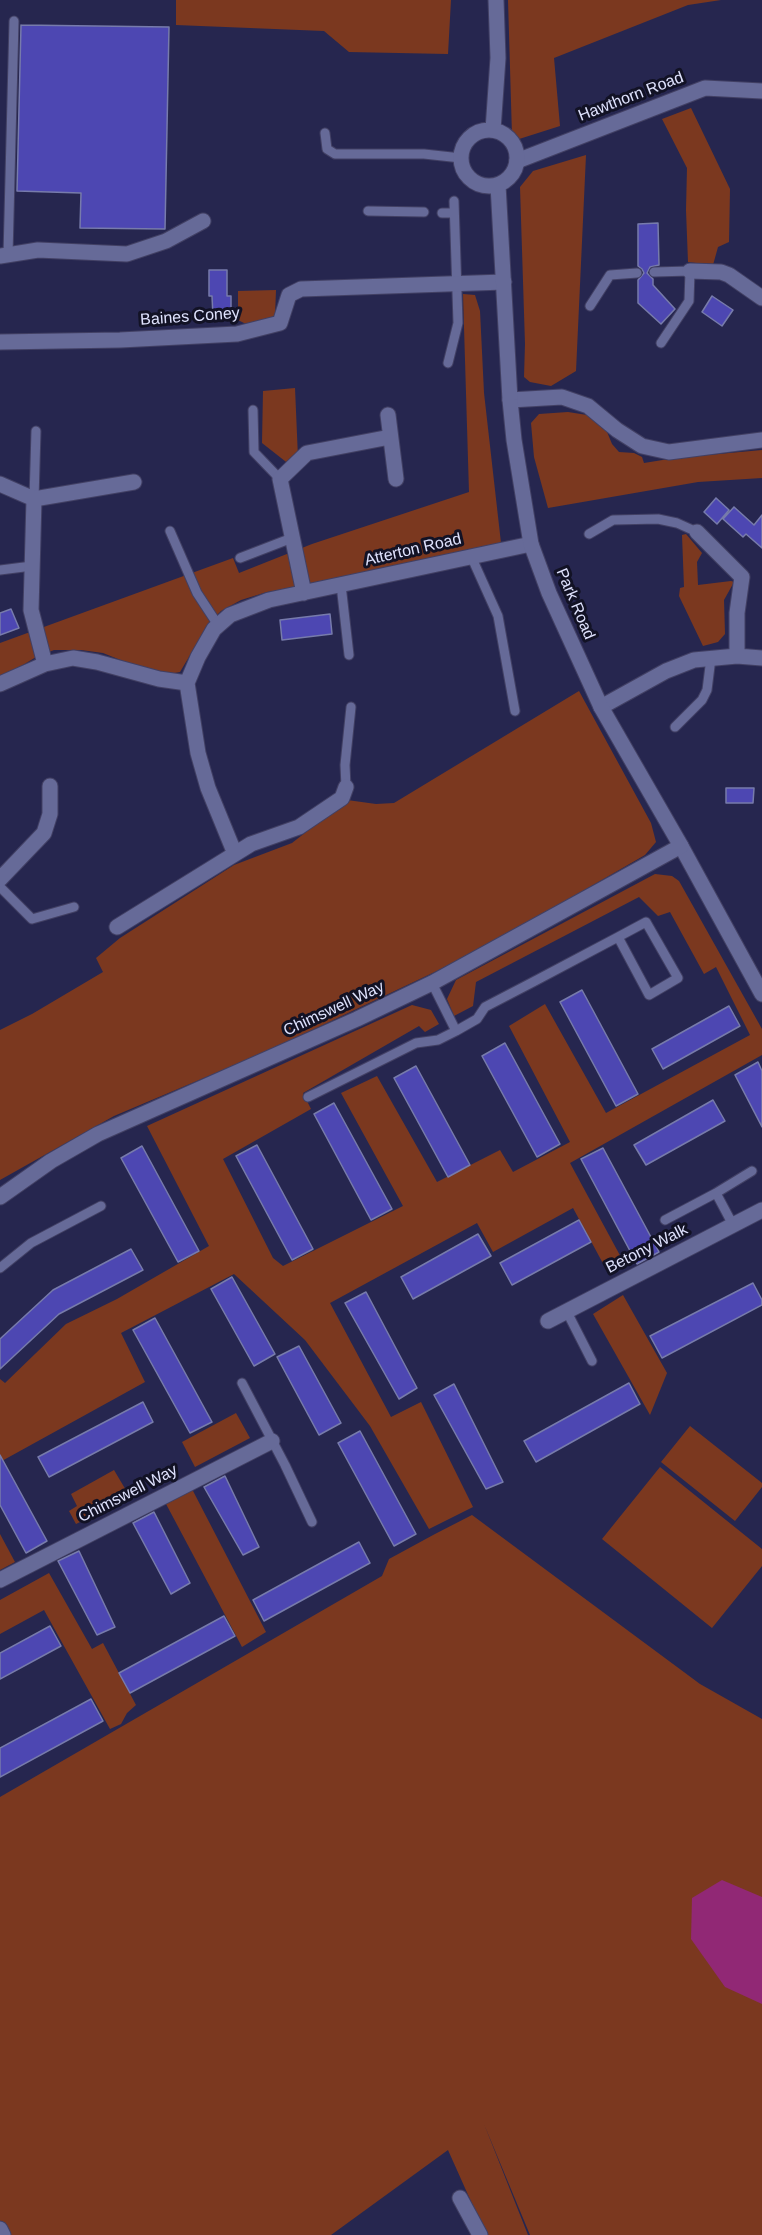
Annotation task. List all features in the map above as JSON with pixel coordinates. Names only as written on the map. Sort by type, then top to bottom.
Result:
[{"type":"street","points":[[493,130],[498,58],[496,0]]},
{"type":"street","name":"Hawthorn Road","points":[[518,160],[705,88],[762,91]]},
{"type":"street","points":[[493,130],[511,140],[518,160],[511,177],[498,185],[489,187],[471,180],[465,172],[461,158],[463,148],[472,136],[480,131],[493,130]]},
{"type":"street","name":"Park Road","points":[[498,185],[510,400],[514,440],[531,544],[549,593],[601,706],[762,994]]},
{"type":"street","points":[[4,256],[38,250],[128,254],[166,241],[203,221]]},
{"type":"street","points":[[690,271],[729,274],[762,298]]},
{"type":"street","name":"Baines Coney","points":[[0,342],[237,334],[280,323],[289,296],[301,288],[504,282]]},
{"type":"street","points":[[510,400],[562,397],[588,406],[617,430],[642,446],[669,452],[762,440]]},
{"type":"street","points":[[388,415],[396,479]]},
{"type":"street","points":[[304,593],[280,479],[307,453],[390,437]]},
{"type":"street","points":[[0,484],[34,499],[134,482]]},
{"type":"street","points":[[34,499],[31,610],[45,664]]},
{"type":"street","points":[[697,532],[742,577],[737,613],[737,656]]},
{"type":"street","name":"Atterton Road","points":[[187,684],[198,657],[214,629],[230,615],[260,604],[304,593],[471,555],[531,544]]},
{"type":"street","points":[[601,706],[666,671],[694,660],[737,656],[762,658]]},
{"type":"street","points":[[0,684],[45,664],[73,658],[187,684],[198,753],[208,788],[235,854]]},
{"type":"street","points":[[0,879],[44,833],[50,814],[50,786]]},
{"type":"street","points":[[117,927],[251,844],[299,828],[342,798],[346,787]]},
{"type":"street","name":"Chimswell Way","points":[[0,1197],[51,1161],[98,1134],[432,983],[681,846]]},
{"type":"street","name":"Betony Walk","points":[[548,1321],[762,1210]]},
{"type":"street","name":"Chimswell Way","points":[[0,1580],[272,1441]]},
{"type":"street","points":[[460,2198],[480,2235]]},
{"type":"street","points":[[0,2229],[3,2235]]},
{"type":"lane","points":[[4,256],[14,21]]},
{"type":"lane","points":[[325,133],[327,149],[335,154],[424,154],[461,158]]},
{"type":"lane","points":[[448,363],[458,323],[454,201]]},
{"type":"lane","points":[[368,211],[424,212]]},
{"type":"lane","points":[[442,213],[454,213]]},
{"type":"lane","points":[[654,272],[690,271],[689,301],[661,343]]},
{"type":"lane","points":[[590,306],[610,274],[637,273]]},
{"type":"lane","points":[[253,410],[254,452],[280,479]]},
{"type":"lane","points":[[34,499],[36,431]]},
{"type":"lane","points":[[589,534],[613,520],[658,519],[697,532]]},
{"type":"lane","points":[[170,531],[197,593],[218,625]]},
{"type":"lane","points":[[240,558],[292,538]]},
{"type":"lane","points":[[471,555],[498,616],[515,711]]},
{"type":"lane","points":[[0,570],[32,566]]},
{"type":"lane","points":[[341,585],[349,655]]},
{"type":"lane","points":[[675,727],[702,699],[707,690],[711,658]]},
{"type":"lane","points":[[346,787],[345,765],[351,707]]},
{"type":"lane","points":[[0,887],[32,919],[74,907]]},
{"type":"lane","points":[[308,1096],[416,1043],[438,1040],[456,1031],[477,1019],[485,1007],[646,922],[678,978],[650,995],[618,937]]},
{"type":"lane","points":[[432,983],[456,1031]]},
{"type":"lane","points":[[665,1220],[752,1171]]},
{"type":"lane","points":[[716,1193],[734,1225]]},
{"type":"lane","points":[[0,1268],[31,1243],[100,1206]]},
{"type":"lane","points":[[567,1312],[592,1361]]},
{"type":"lane","points":[[242,1383],[312,1522]]},
{"type":"shaded area","points":[[176,0],[451,0],[448,54],[349,52],[324,31],[176,25]]},
{"type":"shaded area","points":[[508,0],[721,0],[688,5],[554,58],[560,126],[516,140],[512,135]]},
{"type":"shaded area","points":[[691,108],[730,189],[729,242],[718,247],[713,265],[688,262],[687,168],[662,119]]},
{"type":"shaded area","points":[[586,155],[576,371],[551,386],[530,382],[524,377],[520,187],[533,171]]},
{"type":"shaded area","points":[[276,290],[275,316],[265,323],[246,324],[238,320],[238,291]]},
{"type":"shaded area","points":[[463,294],[475,295],[480,311],[484,393],[501,543],[340,581],[267,592],[241,600],[221,611],[209,623],[180,672],[169,674],[133,665],[103,653],[54,650],[36,657],[0,679],[0,643],[233,558],[239,573],[312,544],[469,492]]},
{"type":"shaded area","points":[[295,388],[298,458],[290,465],[262,443],[263,391]]},
{"type":"shaded area","points":[[568,412],[587,415],[605,427],[612,444],[619,452],[634,453],[642,457],[644,463],[762,450],[762,478],[698,482],[548,508],[534,457],[531,423],[539,414]]},
{"type":"shaded area","points":[[686,534],[702,553],[697,562],[698,585],[734,582],[724,600],[725,634],[718,642],[703,646],[679,596],[680,588],[684,587],[682,535]]},
{"type":"shaded area","points":[[579,691],[651,823],[656,842],[645,855],[479,951],[270,1050],[114,1116],[0,1180],[0,1030],[103,972],[96,958],[120,938],[234,865],[292,843],[347,800],[376,804],[394,803]]},
{"type":"shaded area","points":[[655,874],[672,876],[679,881],[762,1029],[762,1055],[570,1163],[623,1261],[606,1269],[573,1208],[493,1252],[477,1223],[330,1303],[391,1417],[421,1402],[473,1507],[429,1529],[370,1426],[305,1340],[234,1274],[121,1333],[145,1382],[0,1462],[0,1379],[5,1383],[66,1324],[117,1299],[209,1246],[147,1126],[412,1005],[431,1010],[439,1024],[425,1032],[419,1026],[303,1093],[311,1109],[223,1159],[273,1258],[283,1266],[403,1206],[341,1093],[377,1076],[437,1182],[500,1150],[513,1172],[570,1142],[509,1026],[545,1004],[606,1113],[750,1035],[716,967],[704,974],[670,912],[658,916],[639,897],[476,982],[473,1006],[454,1016],[447,999],[456,980]]},
{"type":"shaded area","points":[[623,1295],[667,1373],[650,1415],[593,1314]]},
{"type":"shaded area","points":[[236,1413],[250,1438],[195,1467],[182,1442]]},
{"type":"shaded area","points":[[690,1426],[762,1483],[762,1487],[735,1521],[661,1462]]},
{"type":"shaded area","points":[[660,1467],[762,1549],[762,1566],[712,1628],[602,1539]]},
{"type":"shaded area","points":[[114,1470],[130,1497],[76,1524],[69,1511],[77,1506],[71,1494]]},
{"type":"shaded area","points":[[192,1489],[266,1632],[242,1647],[165,1502]]},
{"type":"shaded area","points":[[472,1515],[700,1684],[762,1719],[762,2235],[530,2235],[484,2124],[528,2235],[486,2235],[448,2150],[331,2235],[0,2235],[0,1797],[382,1576],[389,1559]]},
{"type":"shaded area","points":[[0,1534],[15,1562],[0,1570]]},
{"type":"shaded area","points":[[49,1573],[92,1649],[103,1643],[136,1705],[127,1713],[121,1724],[110,1729],[44,1610],[0,1634],[0,1600]]},
{"type":"shaded area","points":[[722,1880],[762,1897],[762,2004],[725,1987],[691,1939],[692,1898]]},
{"type":"building","points":[[21,25],[169,27],[165,229],[80,228],[81,193],[17,191]]},
{"type":"building","points":[[658,223],[659,265],[650,267],[647,273],[653,279],[653,285],[675,309],[661,324],[638,303],[638,280],[644,273],[638,266],[638,224]]},
{"type":"building","points":[[209,270],[227,270],[227,296],[231,296],[231,317],[213,317],[212,296],[209,296]]},
{"type":"building","points":[[712,296],[733,310],[722,326],[702,312]]},
{"type":"building","points":[[716,498],[729,510],[717,524],[704,512]]},
{"type":"building","points":[[734,507],[754,525],[762,515],[762,548],[746,534],[743,537],[723,519]]},
{"type":"building","points":[[11,609],[19,628],[0,635],[0,613]]},
{"type":"building","points":[[330,614],[332,634],[282,640],[280,620]]},
{"type":"building","points":[[726,788],[754,788],[753,803],[726,803]]},
{"type":"building","points":[[582,990],[638,1094],[616,1106],[560,1002]]},
{"type":"building","points":[[729,1006],[740,1026],[663,1069],[652,1049]]},
{"type":"building","points":[[505,1043],[560,1144],[537,1157],[482,1056]]},
{"type":"building","points":[[758,1062],[762,1071],[762,1127],[735,1075]]},
{"type":"building","points":[[416,1066],[470,1165],[448,1177],[394,1078]]},
{"type":"building","points":[[713,1100],[725,1121],[646,1165],[634,1145]]},
{"type":"building","points":[[334,1103],[392,1209],[371,1220],[314,1114]]},
{"type":"building","points":[[257,1145],[313,1249],[292,1260],[236,1156]]},
{"type":"building","points":[[142,1146],[199,1251],[178,1262],[121,1158]]},
{"type":"building","points":[[603,1148],[659,1252],[637,1264],[581,1159]]},
{"type":"building","points":[[579,1220],[591,1242],[512,1285],[500,1263]]},
{"type":"building","points":[[478,1234],[491,1256],[413,1299],[401,1277]]},
{"type":"building","points":[[131,1249],[143,1270],[59,1314],[0,1369],[0,1339],[53,1290]]},
{"type":"building","points":[[232,1277],[275,1354],[254,1366],[211,1289]]},
{"type":"building","points":[[753,1283],[762,1300],[762,1305],[662,1358],[650,1336]]},
{"type":"building","points":[[366,1292],[417,1388],[399,1399],[345,1303]]},
{"type":"building","points":[[155,1318],[212,1422],[190,1433],[133,1330]]},
{"type":"building","points":[[299,1346],[341,1423],[319,1435],[277,1357]]},
{"type":"building","points":[[629,1383],[640,1404],[536,1462],[524,1441]]},
{"type":"building","points":[[454,1384],[503,1482],[486,1489],[434,1395]]},
{"type":"building","points":[[143,1402],[153,1422],[49,1477],[38,1457]]},
{"type":"building","points":[[360,1431],[416,1534],[394,1546],[338,1443]]},
{"type":"building","points":[[0,1455],[47,1541],[26,1553],[0,1505]]},
{"type":"building","points":[[225,1476],[259,1547],[243,1555],[204,1487]]},
{"type":"building","points":[[154,1512],[190,1583],[171,1594],[133,1523]]},
{"type":"building","points":[[359,1542],[370,1563],[264,1621],[253,1600]]},
{"type":"building","points":[[79,1551],[115,1627],[97,1635],[58,1561]]},
{"type":"building","points":[[224,1616],[235,1636],[130,1693],[119,1673]]},
{"type":"building","points":[[50,1626],[61,1646],[0,1679],[0,1653]]},
{"type":"building","points":[[91,1699],[103,1721],[0,1777],[0,1748]]}]
